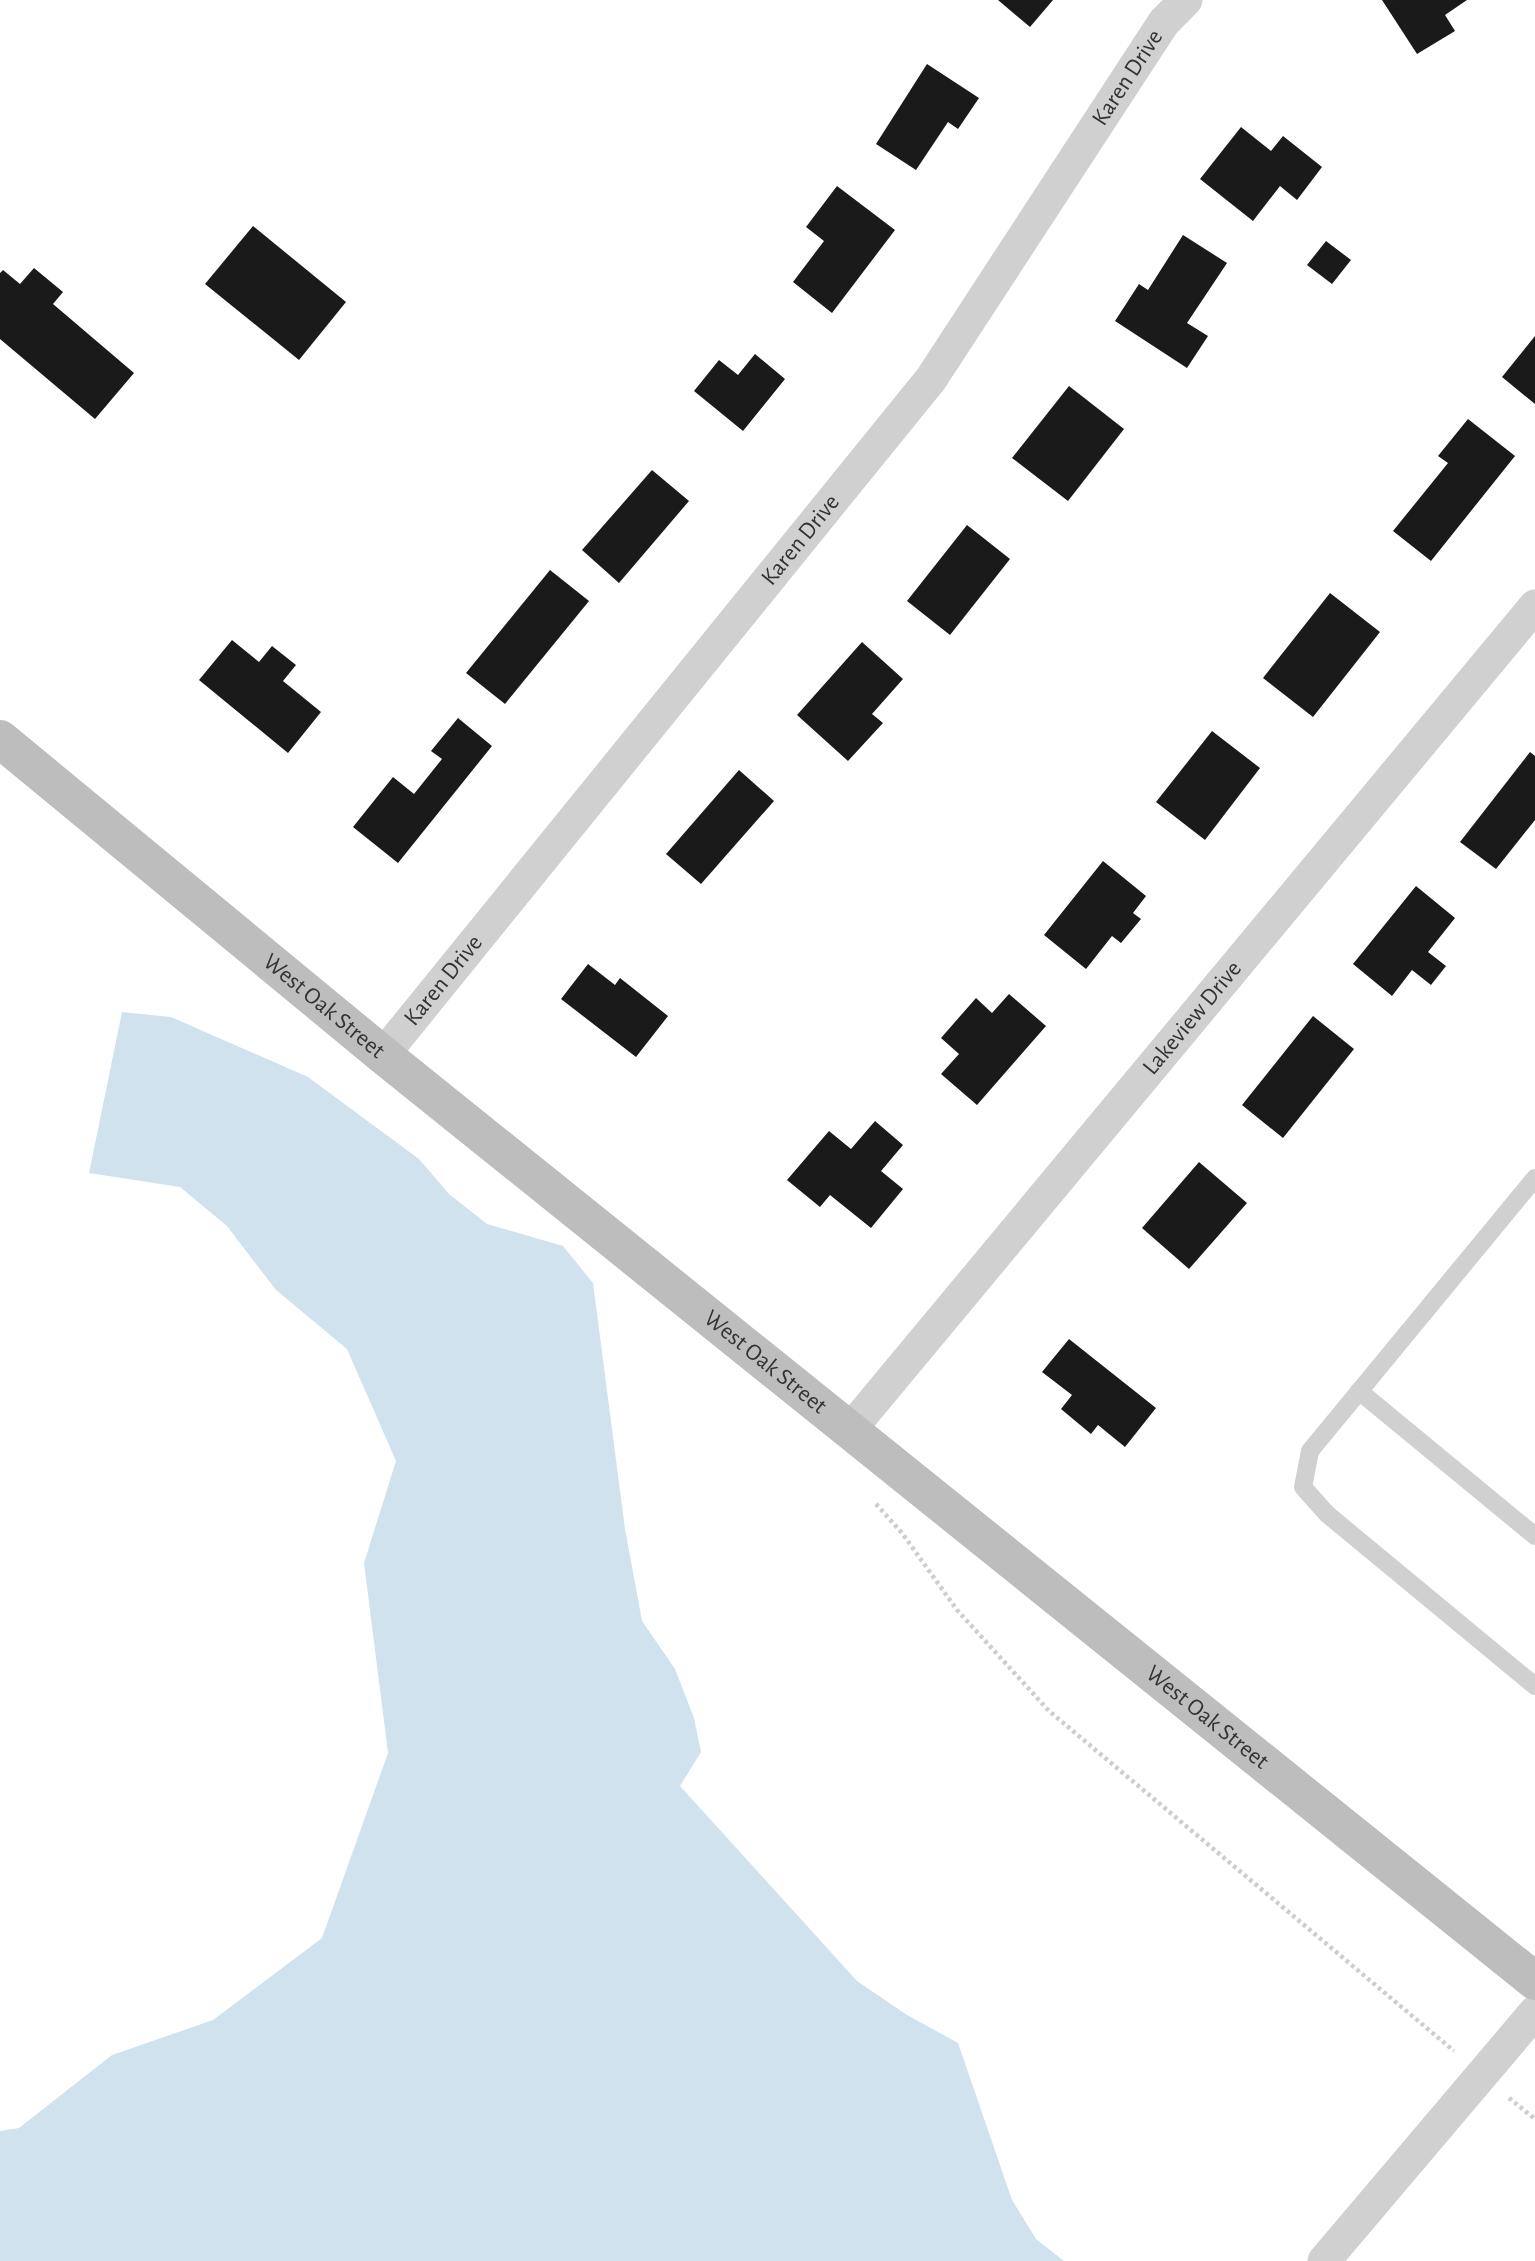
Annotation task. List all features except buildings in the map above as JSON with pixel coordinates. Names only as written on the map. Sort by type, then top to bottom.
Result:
[{"type":"main road","name":"West Oak Street","points":[[2,745],[849,1431],[1535,1980]]},
{"type":"street","name":"Karen Drive","points":[[383,1055],[931,379],[1164,22],[1186,0]]},
{"type":"street","name":"Lakeview Drive","points":[[849,1431],[1535,606]]},
{"type":"street","points":[[1324,2261],[1535,2012]]},
{"type":"lane","points":[[1535,1178],[1310,1451],[1303,1487],[1328,1514],[1535,1686]]},
{"type":"lane","points":[[1359,1391],[1535,1536]]},
{"type":"path","points":[[869,1497],[902,1533],[957,1611],[1049,1711],[1450,2047]]},
{"type":"path","points":[[1506,2095],[1535,2119]]},
{"type":"water","points":[[122,1012],[171,1017],[308,1077],[419,1159],[449,1194],[487,1224],[563,1246],[593,1283],[625,1529],[642,1621],[675,1669],[694,1718],[701,1752],[680,1786],[857,1981],[907,2015],[958,2043],[1012,2200],[1036,2239],[1064,2261],[0,2261],[0,2131],[19,2128],[112,2055],[213,2020],[322,1938],[388,1753],[364,1563],[396,1461],[347,1349],[276,1290],[227,1226],[180,1187],[89,1173]]}]
